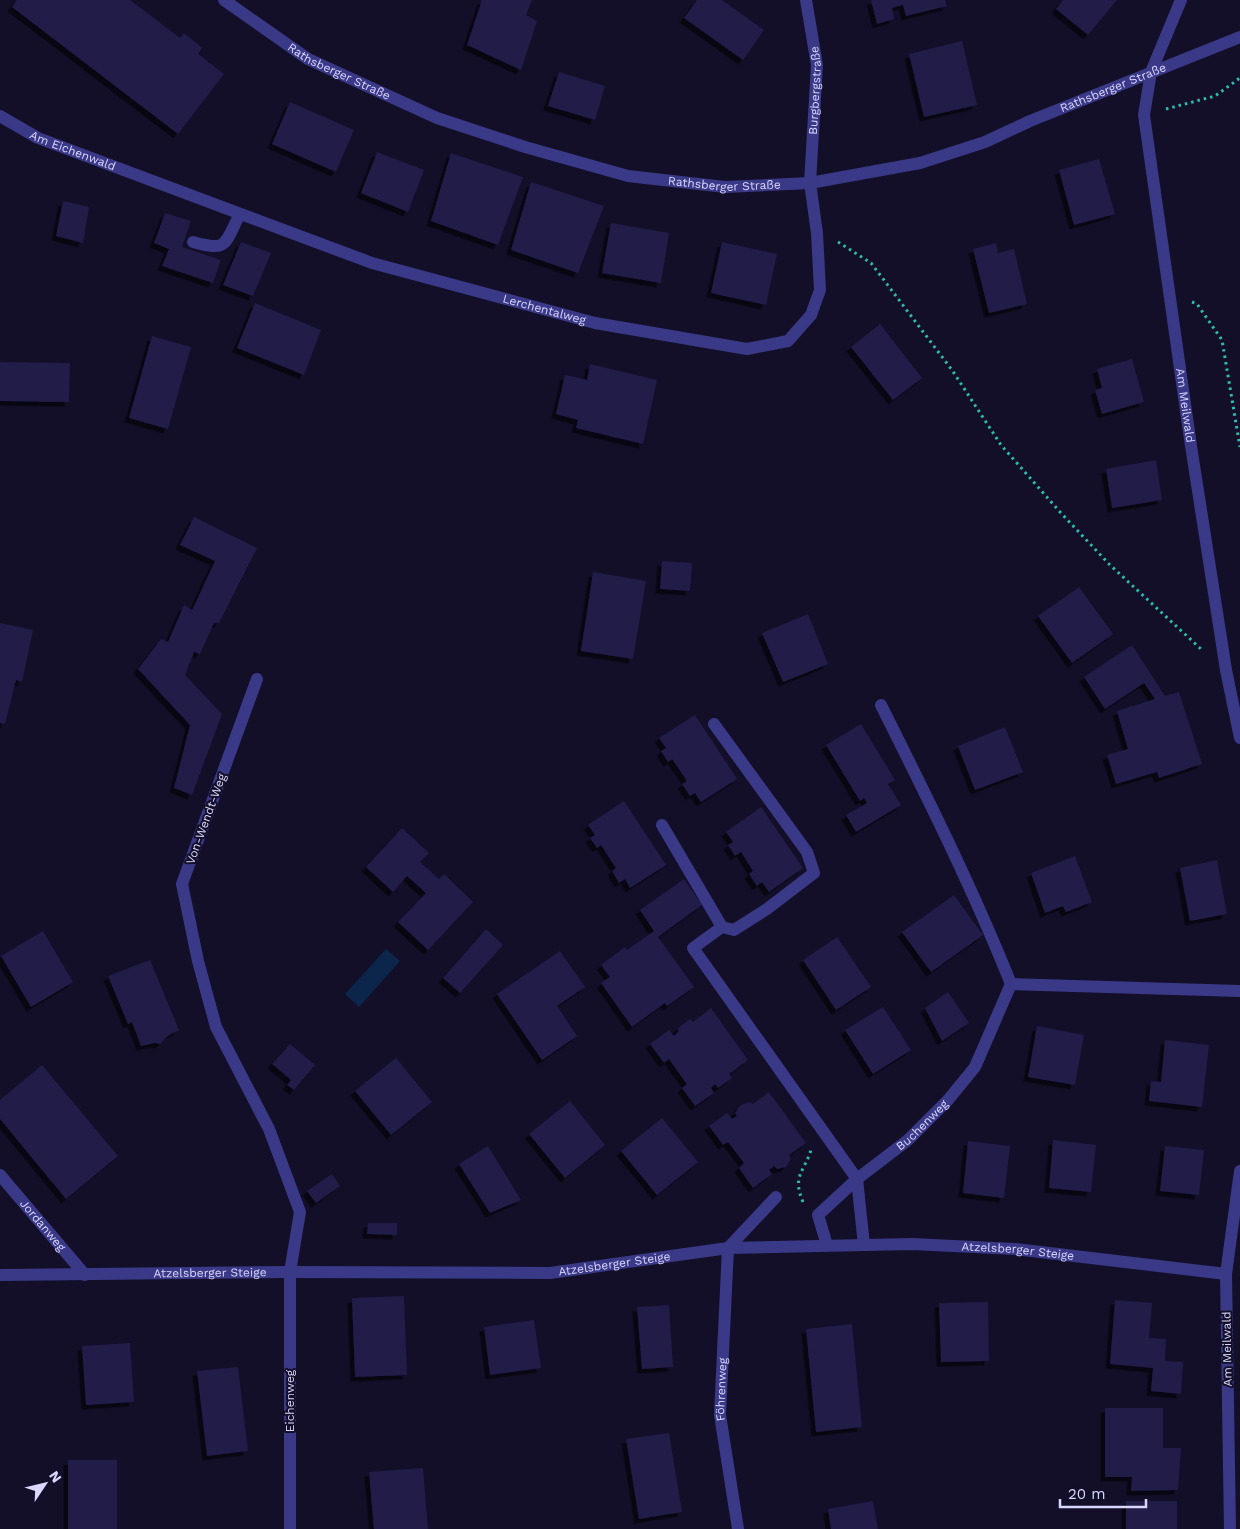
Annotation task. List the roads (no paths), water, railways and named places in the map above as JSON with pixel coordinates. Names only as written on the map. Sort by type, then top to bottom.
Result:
[{"type":"street","name":"Rathsberger Straße","points":[[224,0],[308,58],[438,118],[525,147],[628,176],[725,187],[810,183],[920,164],[985,142],[1151,72],[1240,37]]},
{"type":"street","name":"Burgbergstraße","points":[[806,0],[817,65],[810,183]]},
{"type":"street","name":"Am Meilwald","points":[[1181,0],[1151,72],[1144,115],[1168,293],[1226,670],[1240,738]]},
{"type":"street","name":"Am Eichenwald","points":[[0,116],[38,138],[148,180]]},
{"type":"street","name":"Lerchentalweg","points":[[148,180],[372,263],[595,323],[747,349],[788,341],[811,315],[820,290],[817,233],[810,183]]},
{"type":"street","points":[[193,242],[215,248],[224,244],[244,215]]},
{"type":"street","name":"Von-Wendt-Weg","points":[[257,679],[182,884],[198,961],[216,1026],[269,1129],[300,1212],[290,1272]]},
{"type":"street","points":[[881,705],[940,824],[992,936],[1011,984],[1240,991]]},
{"type":"street","points":[[662,825],[722,927],[734,930],[814,873],[807,852],[714,724]]},
{"type":"street","points":[[722,927],[693,948],[857,1179],[864,1245]]},
{"type":"street","name":"Buchenweg","points":[[827,1245],[818,1215],[857,1179],[908,1140],[948,1100],[975,1067],[1011,984]]},
{"type":"street","name":"Am Meilwald","points":[[1230,1529],[1226,1274],[1240,1171]]},
{"type":"street","name":"Jordanweg","points":[[0,1176],[85,1275]]},
{"type":"street","points":[[728,1248],[776,1197]]},
{"type":"street","name":"Atzelsberger Steige","points":[[0,1275],[290,1272],[550,1273],[728,1248],[912,1244],[1015,1248],[1226,1274]]},
{"type":"street","name":"Föhrenweg","points":[[728,1248],[720,1415],[738,1529]]},
{"type":"street","name":"Eichenweg","points":[[290,1272],[290,1529]]},
{"type":"water","points":[[386,949],[400,961],[359,1007],[345,994]]}]
